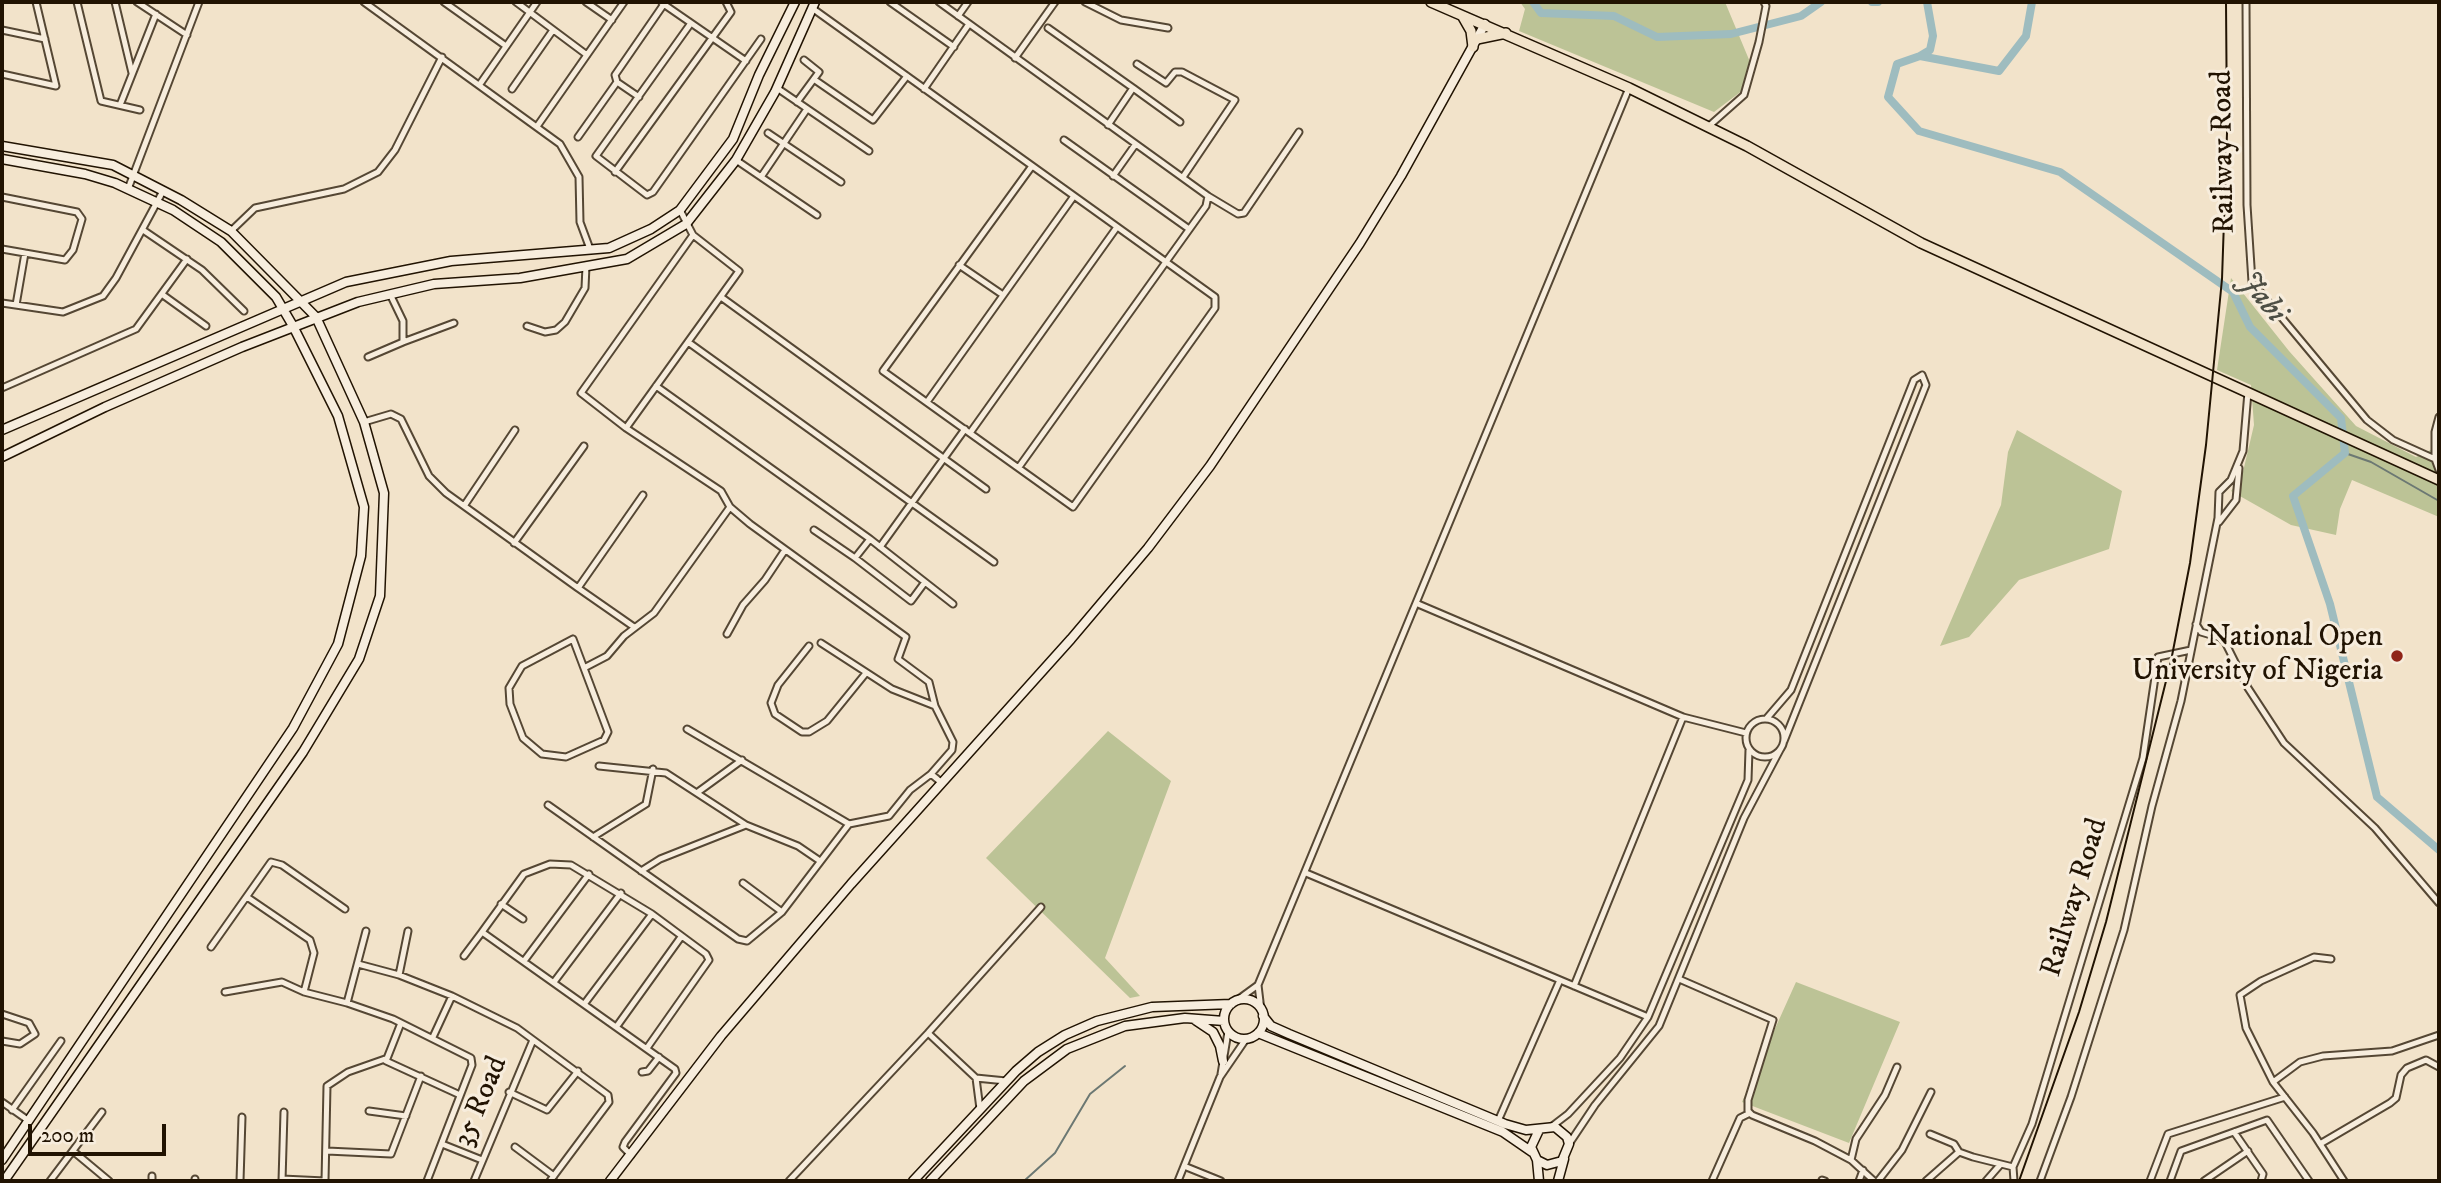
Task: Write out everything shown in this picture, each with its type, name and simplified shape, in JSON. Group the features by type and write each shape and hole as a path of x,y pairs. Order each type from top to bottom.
{"main road":[{"path":"1431,2 1507,33 1709,126 1921,243 2439,480"},
{"path":"1459,13 1471,31 1475,43 1507,33"}],"street":[{"path":"2,74 56,86 36,2"},
{"path":"78,2 101,101 139,110"},
{"path":"115,2 132,73"},
{"path":"136,2 187,35"},
{"path":"128,189 200,2"},
{"path":"365,2 538,125 559,144 575,166 582,194 580,222 590,249"},
{"path":"444,2 506,46"},
{"path":"516,2 587,55"},
{"path":"480,84 537,2"},
{"path":"586,2 612,20"},
{"path":"538,125 624,2"},
{"path":"615,172 731,12 726,2"},
{"path":"2,430 346,282 451,261 609,248 651,229 680,210 733,139 759,75 795,2"},
{"path":"891,2 954,47"},
{"path":"939,2 1135,145 1238,214 1244,213 1299,132"},
{"path":"958,16 968,2"},
{"path":"1015,58 1055,2"},
{"path":"1085,2 1121,20 1168,28"},
{"name":"Railway Road","path":"2246,2 2247,205 2252,282 2367,420 2393,440 2435,459"},
{"path":"578,137 617,82 617,71 662,3 746,61"},
{"path":"2,457 106,407 316,317 390,294 434,285 520,278 627,259 686,224 736,160 776,88 813,5 907,76 1215,297 1214,308 1073,507 884,371 1032,166"},
{"path":"1709,126 1744,95 1766,5"},
{"path":"120,105 156,14"},
{"path":"691,23 597,154 598,159 647,195 653,192 761,39"},
{"path":"925,89 969,24"},
{"path":"610,1181 721,1036 851,884 1071,639 1148,548 1210,466 1360,243 1401,176 1485,24"},
{"path":"1048,28 1180,122"},
{"path":"2,30 45,38"},
{"path":"512,89 553,30"},
{"path":"230,232 255,208 344,189 365,181 378,172 396,150 442,57"},
{"path":"797,102 815,80 818,69 804,60"},
{"path":"1137,64 1164,82 1179,71 1227,93 1235,100 1183,177"},
{"path":"815,80 873,120 907,76"},
{"path":"617,82 639,97"},
{"path":"776,88 869,151"},
{"path":"1108,125 1133,88"},
{"path":"1178,1181 1220,1077 1228,1032 1224,1021 1233,1003 1258,985 1418,604 1629,88"},
{"path":"761,177 807,109"},
{"path":"768,133 841,181"},
{"path":"1063,140 1189,229"},
{"path":"1113,176 1135,145"},
{"path":"2,146 113,165 134,174 230,232 316,317 364,422 384,493 380,596 359,659 303,752 4,1181"},
{"path":"2,159 85,174 128,189 157,202 221,242 276,297 292,326 338,416 364,507 361,556 338,644 293,728 2,1160"},
{"path":"736,160 817,215"},
{"path":"2,303 63,312 103,296 116,278 163,191"},
{"path":"927,402 1074,196"},
{"path":"1019,467 1206,206 1208,196"},
{"path":"2,197 55,206 81,216 73,250 65,260 2,249"},
{"path":"626,428 739,271 693,234 680,210"},
{"path":"880,547 1117,227"},
{"path":"142,230 187,258 244,311"},
{"path":"548,805 742,940 750,940 782,912 849,824 889,816 910,790 931,774 954,747 935,706 929,681 898,659 906,637 785,550 730,506 721,491 626,428 581,393 693,234"},
{"path":"16,305 24,253"},
{"path":"2,388 129,334 142,324 187,258"},
{"path":"959,265 1003,295"},
{"path":"527,326 545,332 556,330 565,322 585,288 586,266"},
{"path":"390,294 403,321 403,342"},
{"path":"163,295 206,326"},
{"path":"721,297 986,489"},
{"path":"368,357 454,323"},
{"path":"688,342 994,562"},
{"path":"1558,1181 1569,1144 1595,1105 1646,1046 1659,1026 1744,818 1782,748 1926,385 1922,375 1914,380 1791,690 1768,718"},
{"path":"656,386 870,539 953,604"},
{"name":"Railway Road","path":"2040,1181 2115,964 2191,650 2215,530 2219,492 2231,480 2240,461 2248,392"},
{"path":"364,422 391,414 401,418 429,476 514,543 634,627"},
{"path":"2439,416 2435,432 2435,459 2439,470"},
{"path":"464,506 515,430"},
{"path":"514,543 584,446"},
{"path":"2215,530 2236,500 2240,461"},
{"path":"578,588 642,495"},
{"path":"584,668 607,656 634,627 654,613 730,506"},
{"path":"814,530 911,601 925,582"},
{"path":"855,558 870,539"},
{"path":"727,634 743,604 765,580 785,550"},
{"path":"1418,604 1683,716 1746,733"},
{"path":"2196,624 2201,632 2225,642 2248,688 2284,743 2375,828 2439,903"},
{"path":"573,639 584,668 607,728 606,736 597,744 566,757 541,754 523,738 510,704 509,688 522,666 573,639"},
{"path":"821,643 892,689 935,706"},
{"path":"809,646 778,685 771,703 775,714 802,732 809,733 827,721 866,673"},
{"name":"Railway Road","path":"2014,1181 2013,1167 2032,1124 2143,758 2158,657 2191,650"},
{"path":"1574,986 1683,716"},
{"path":"913,1181 1006,1081 1038,1052 1097,1021 1152,1007 1247,1000 1262,1013 1271,1026 1289,1034 1498,1121 1539,1130 1551,1127 1568,1114 1620,1058 1648,1017 1748,780 1749,750 1746,733 1756,720 1768,718 1779,724 1784,741"},
{"path":"687,729 849,824"},
{"path":"1749,750 1755,755 1770,757 1782,748"},
{"path":"698,792 742,760"},
{"path":"599,766 653,769 666,773 746,825 798,846 820,861"},
{"path":"593,836 646,804 653,769"},
{"path":"931,774 942,783"},
{"path":"641,871 660,859 746,825"},
{"path":"211,947 268,865 275,862 345,909"},
{"path":"464,956 524,874 540,865 571,865 589,874 652,914 706,954 709,960 647,1048"},
{"path":"1306,873 1648,1017"},
{"path":"524,961 589,874"},
{"path":"743,883 782,912"},
{"path":"554,982 621,893"},
{"path":"247,897 310,940 314,953 304,992"},
{"path":"501,904 523,919"},
{"path":"789,1181 928,1033 1041,907"},
{"path":"585,1003 652,914"},
{"path":"399,975 408,931"},
{"path":"347,1003 366,932"},
{"path":"482,932 675,1069 676,1073 625,1142 623,1147 631,1155"},
{"path":"617,1026 681,937"},
{"path":"2331,959 2314,957 2261,981 2240,995 2246,1028 2273,1082 2344,1181"},
{"path":"358,964 399,975 452,996 517,1028 607,1095 609,1100 552,1179 515,1147"},
{"path":"1679,979 1773,1020 1748,1100 1750,1113"},
{"path":"1498,1121 1560,981"},
{"path":"225,992 276,982 347,1003 401,1023 471,1058 472,1065 427,1181"},
{"path":"1258,985 1262,1013 1258,1033"},
{"path":"433,1037 452,996"},
{"path":"2,1014 29,1023 35,1034 20,1044 2,1041"},
{"path":"930,1181 1024,1081 1067,1049 1125,1026 1192,1018 1224,1021"},
{"path":"1192,1018 1213,1032 1223,1061"},
{"path":"385,1059 401,1023"},
{"path":"1228,1032 1246,1039"},
{"path":"928,1033 976,1078 1006,1081"},
{"path":"1220,1077 1246,1039 1258,1033 1503,1132 1532,1152 1537,1160 1539,1181"},
{"path":"2273,1082 2301,1062 2323,1056 2392,1051 2439,1035"},
{"name":"35 Road","path":"474,1181 533,1040"},
{"path":"12,1110 61,1041"},
{"path":"642,1072 648,1070 659,1057"},
{"path":"284,1112 282,1180 325,1181 327,1086 348,1072 385,1059 460,1095"},
{"path":"2320,1144 2390,1103 2396,1097 2401,1075 2407,1068 2426,1060 2439,1067"},
{"path":"1851,1160 1856,1139 1885,1095 1897,1066"},
{"path":"509,1092 547,1110 578,1071"},
{"path":"327,1151 391,1154 421,1076"},
{"path":"976,1078 979,1109"},
{"path":"1750,1113 1808,1137 1851,1160 1876,1181 1902,1150 1931,1092"},
{"path":"2150,1181 2168,1134 2285,1097"},
{"path":"2,1102 29,1121"},
{"path":"369,1111 405,1116"},
{"path":"50,1181 102,1112"},
{"path":"1712,1181 1740,1118 1750,1113"},
{"path":"240,1181 242,1117"},
{"path":"2170,1181 2181,1152 2267,1120 2309,1181"},
{"path":"1551,1127 1562,1130 1569,1144"},
{"path":"1532,1152 1532,1140 1539,1130"},
{"path":"2234,1132 2263,1174 2261,1181"},
{"path":"1930,1134 1954,1144 1959,1152 2013,1167"},
{"path":"442,1144 482,1160"},
{"path":"73,1151 109,1181"},
{"path":"2204,1181 2248,1151"},
{"path":"1926,1181 1959,1152"},
{"path":"1537,1160 1554,1165 1564,1159"},
{"path":"1986,1181 2000,1165"},
{"path":"1184,1166 1221,1181"},
{"path":"1859,1181 1863,1170"}],"green space":[{"path":"1520,2 1725,2 1750,62 1747,87 1714,112 1519,31 1525,9"},
{"path":"2231,278 2289,351 2356,426 2416,457 2439,446 2439,517 2352,480 2340,509 2336,535 2291,525 2231,491 2242,476 2254,425 2251,385 2217,370"},
{"path":"2017,430 2122,491 2109,549 2019,580 1969,637 1940,646 2001,505 2008,452"},
{"path":"1108,731 1171,781 1105,958 1140,996 1130,998 986,858"},
{"path":"1796,982 1900,1022 1849,1143 1742,1102"}],"waterway":[{"path":"1533,2 1541,13 1614,16 1657,37 1731,34 1801,16 1821,2"},
{"path":"1872,2 1878,2"},
{"path":"1920,56 1930,50 1933,36 1927,2"},
{"name":"Jabi","path":"2032,2 2026,36 1999,71 1920,56 1897,64 1888,97 1919,131 2060,172 2233,292 2250,327 2341,418 2345,453 2293,496 2330,604 2377,797 2439,850"},
{"path":"2345,453 2371,462 2439,501"},
{"path":"1024,1181 1055,1153 1090,1094 1125,1066"}],"tram line":[{"path":"2019,1181 2079,1012 2106,922 2171,661 2190,563 2206,445 2222,279 2227,133 2226,2"}],"place":[{"name":"National Open University of Nigeria","path":"2397,656"}]}
